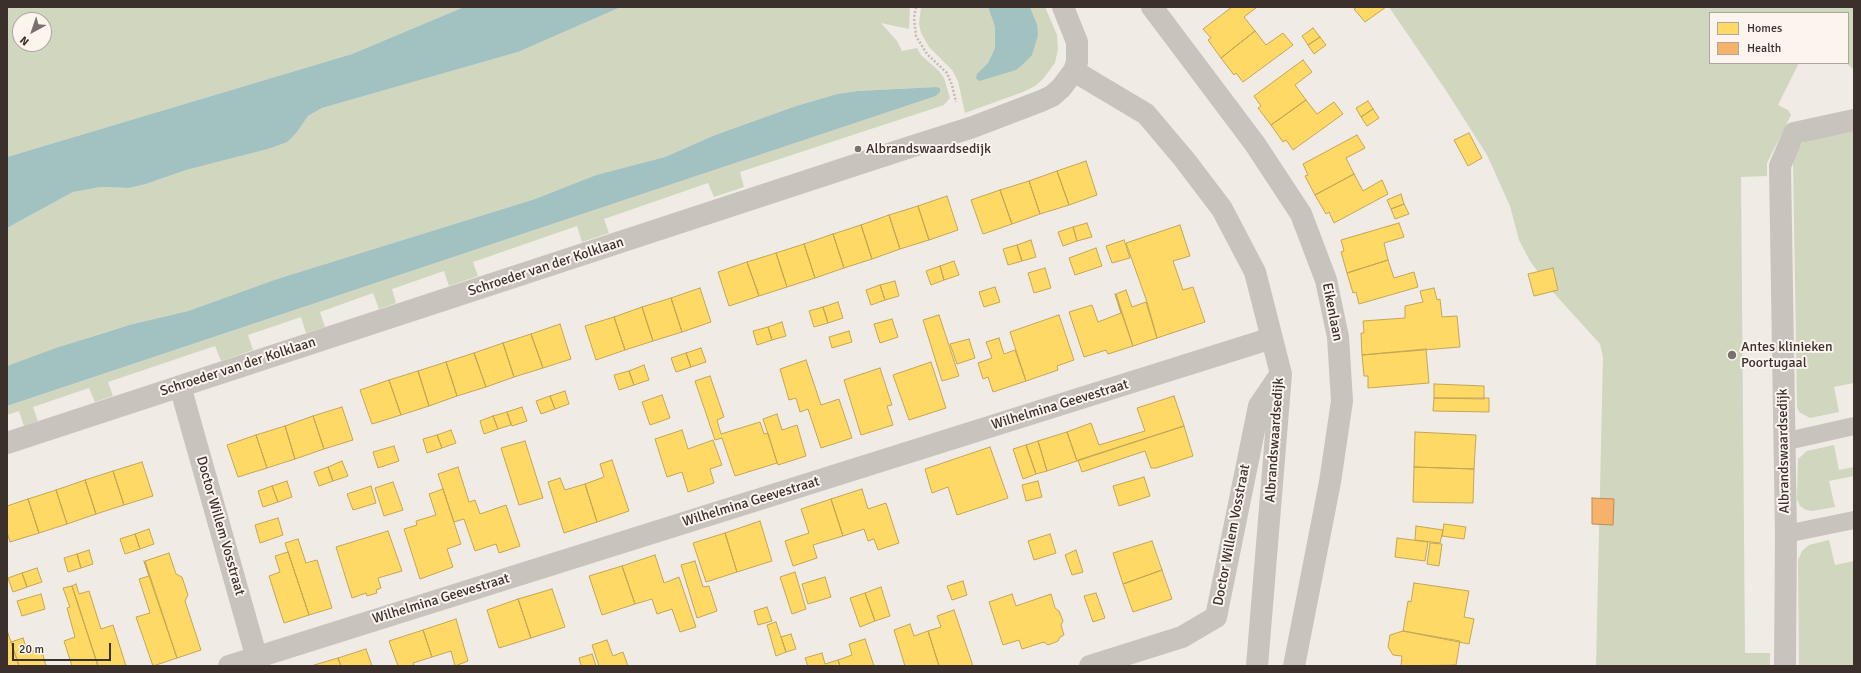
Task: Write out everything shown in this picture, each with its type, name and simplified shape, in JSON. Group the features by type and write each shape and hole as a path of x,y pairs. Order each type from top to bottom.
{"street":[{"path":"1063,7 1069,18 1077,42 1077,57 1074,71"},
{"name":"Eikenlaan","path":"1152,7 1256,144 1301,214 1326,280 1338,337 1342,401 1330,482 1294,666"},
{"name":"Schroeder van der Kolklaan","path":"7,443 961,130 1052,96 1067,82 1074,71"},
{"name":"Albrandswaardsedijk","path":"1074,71 1146,114 1184,159 1222,209 1255,272 1281,374 1257,666"},
{"name":"Albrandswaardsedijk","path":"1785,666 1786,534 1783,442 1780,166 1794,133 1854,120"},
{"name":"Wilhelmina Geevestraat","path":"229,666 258,662 1272,338"},
{"name":"Doctor Willem Vosstraat","path":"1090,666 1182,637 1216,616 1258,406 1281,374"},
{"name":"Doctor Willem Vosstraat","path":"180,386 258,662"}],"lane":[{"path":"1783,442 1854,426"},
{"path":"1786,534 1854,520"}],"path":[{"path":"916,7 914,18 916,36 927,54 942,68 950,79 961,130"}],"green space":[{"path":"7,7 464,7 352,54 7,157"},
{"path":"621,7 910,7 909,29 881,23 897,41 902,51 917,48 921,55 939,71 944,78 950,98 944,105 740,172 744,187 714,197 708,183 604,219 609,233 582,242 577,226 473,262 478,276 449,286 444,271 392,289 396,303 379,309 373,293 320,312 325,327 306,333 301,317 248,335 253,350 221,361 215,346 108,382 113,396 95,402 89,388 33,407 38,421 24,426 19,411 7,415 7,406 936,96 940,92 940,88 936,87 857,91 837,94 796,106 715,135 665,157 596,175 535,199 277,279 188,311 129,325 99,334 7,366 7,228 73,192 101,187 129,188 146,184 186,170 268,149 297,132 308,116 322,108 518,52"},
{"path":"921,7 988,7 995,27 995,48 988,63 979,73 1037,24 1030,7 1045,7 1057,35 1058,49 1055,63 1043,79 1035,86 1023,92 965,113 958,81 952,70 929,47 921,33 919,24"},
{"name":"Antes klinieken Poortugaal","path":"1389,7 1854,7 1854,70 1847,64 1849,64 1849,12 1709,12 1709,64 1798,64 1778,105 1788,110 1791,115 1767,163 1767,176 1741,177 1745,653 1770,653 1770,666 1596,666 1603,357 1600,344 1552,291 1530,261 1519,240 1510,206 1487,155 1445,89"},
{"path":"1854,130 1854,383 1834,387 1839,412 1810,418 1799,412 1797,407 1793,160 1804,140"},
{"path":"1834,445 1839,470 1854,467 1854,476 1829,481 1835,507 1812,511 1806,510 1800,506 1797,499 1798,459 1807,451"},
{"path":"1829,540 1835,565 1854,561 1854,666 1799,666 1798,560 1802,551 1809,545"}],"water":[{"path":"464,7 621,7 518,52 322,108 308,116 297,132 287,142 268,149 186,170 146,184 129,188 101,187 73,192 7,228 7,157 352,54"},
{"path":"988,7 1030,7 1037,24 1038,35 1032,55 1016,70 979,81 976,78 977,74 988,63 995,48 995,27"},
{"path":"940,88 940,92 936,96 7,406 7,366 56,348 129,325 188,311 277,279 535,199 596,175 665,157 715,135 796,106 837,94 857,91"}],"building: Homes":[{"path":"1232,7 1257,7 1244,17 1255,31 1221,58 1208,40 1211,38 1203,29"},
{"path":"1357,7 1386,7 1365,22 1354,9"},
{"path":"1313,28 1320,37 1308,45 1302,36"},
{"path":"1255,31 1266,45 1283,33 1293,45 1243,82 1236,73 1234,75 1221,58"},
{"path":"1320,37 1326,45 1314,54 1308,45"},
{"path":"1303,60 1312,72 1295,85 1306,100 1271,125 1258,108 1261,106 1254,96"},
{"path":"1306,100 1317,114 1334,102 1343,114 1293,150 1286,140 1283,142 1271,125"},
{"path":"1368,101 1373,109 1361,117 1356,108"},
{"path":"1373,109 1379,118 1367,126 1361,117"},
{"path":"1469,133 1482,158 1468,166 1454,140"},
{"path":"1357,135 1365,148 1346,158 1354,174 1315,195 1305,176 1308,175 1303,164"},
{"path":"1086,161 1097,195 1069,205 1057,171"},
{"path":"1057,171 1069,205 1040,214 1029,181"},
{"path":"1354,174 1363,191 1382,180 1388,194 1334,223 1329,212 1326,214 1315,195"},
{"path":"1029,181 1040,214 1012,224 1000,190"},
{"path":"1000,190 1012,224 983,234 971,200"},
{"path":"1401,194 1404,204 1391,209 1387,200"},
{"path":"947,196 958,230 929,240 918,206"},
{"path":"1404,204 1409,214 1395,219 1391,209"},
{"path":"918,206 929,240 900,249 889,215"},
{"path":"889,215 900,249 872,259 861,225"},
{"path":"1087,223 1092,237 1077,241 1073,227"},
{"path":"1399,223 1404,237 1384,243 1388,260 1347,273 1341,252 1344,251 1341,240"},
{"path":"861,225 872,259 844,268 833,234"},
{"path":"1180,225 1190,256 1173,261 1183,290 1193,287 1205,322 1157,338 1147,302 1126,243"},
{"path":"1073,227 1077,241 1063,246 1058,232"},
{"path":"833,234 844,268 815,278 804,244"},
{"path":"1031,240 1036,257 1022,261 1017,245"},
{"path":"1124,240 1130,258 1112,263 1106,246"},
{"path":"804,244 815,278 787,287 776,253"},
{"path":"1017,245 1022,261 1008,265 1003,249"},
{"path":"1096,248 1102,266 1075,275 1069,258"},
{"path":"776,253 787,287 759,296 747,262"},
{"path":"1388,260 1394,278 1414,272 1418,287 1359,304 1356,292 1353,293 1347,273"},
{"path":"954,261 959,275 944,280 940,266"},
{"path":"747,262 759,296 729,306 718,272"},
{"path":"940,266 944,280 931,285 926,271"},
{"path":"1045,268 1051,288 1034,293 1028,273"},
{"path":"1553,268 1558,290 1534,296 1528,274"},
{"path":"895,281 899,296 885,300 880,285"},
{"path":"880,285 885,300 871,305 866,290"},
{"path":"995,287 1000,302 984,307 979,292"},
{"path":"700,288 711,322 682,332 671,298"},
{"path":"1434,288 1437,300 1440,299 1442,317 1457,316 1460,347 1362,355 1361,333 1364,333 1363,321 1405,318 1405,306 1423,302 1420,291"},
{"path":"1126,290 1132,307 1146,302 1157,338 1133,346 1116,294"},
{"path":"1115,294 1133,346 1108,354 1106,350 1084,357 1069,312 1092,305 1098,322 1121,313"},
{"path":"671,298 682,332 653,341 642,307"},
{"path":"838,302 843,318 828,323 823,307"},
{"path":"642,307 653,341 625,350 614,317"},
{"path":"823,307 828,323 814,327 809,311"},
{"path":"939,315 959,376 942,381 923,320"},
{"path":"1059,315 1074,360 1057,366 1058,370 1026,381 1010,332"},
{"path":"614,317 625,350 596,360 585,326"},
{"path":"892,319 898,337 880,343 874,324"},
{"path":"782,322 786,336 772,340 768,327"},
{"path":"560,324 571,359 543,368 531,334"},
{"path":"768,327 772,340 757,345 753,331"},
{"path":"849,331 852,342 832,348 829,337"},
{"path":"531,334 543,368 514,377 503,343"},
{"path":"999,338 1004,354 1015,350 1026,381 993,392 988,377 983,379 978,363 992,358 986,342"},
{"path":"969,339 975,358 957,364 950,344"},
{"path":"503,343 514,377 486,387 474,353"},
{"path":"701,348 706,362 691,367 686,353"},
{"path":"1426,349 1429,383 1368,388 1368,376 1364,376 1362,355"},
{"path":"474,353 486,387 457,396 446,362"},
{"path":"686,353 691,367 676,372 671,358"},
{"path":"806,360 821,405 839,399 852,438 821,448 808,409 800,412 796,398 789,400 780,369"},
{"path":"446,362 457,396 429,406 418,371"},
{"path":"931,362 946,408 909,420 893,375"},
{"path":"644,365 649,380 634,385 629,371"},
{"path":"880,368 892,405 887,406 893,425 861,435 844,380"},
{"path":"418,371 429,406 401,415 389,380"},
{"path":"629,371 634,385 619,390 614,375"},
{"path":"710,376 724,417 717,420 721,434 760,422 764,434 768,433 777,463 735,476 722,438 715,440 695,381"},
{"path":"389,380 401,415 372,424 360,390"},
{"path":"1434,384 1484,386 1484,399 1434,398"},
{"path":"565,391 569,404 555,409 550,396"},
{"path":"662,395 670,418 650,425 642,402"},
{"path":"550,396 555,409 541,414 536,401"},
{"path":"1174,396 1184,426 1077,461 1067,432 1091,423 1099,445 1145,431 1137,408"},
{"path":"1434,398 1489,398 1489,412 1433,411"},
{"path":"342,407 353,440 324,449 313,416"},
{"path":"522,407 527,421 512,426 507,412"},
{"path":"507,412 511,425 498,429 493,416"},
{"path":"777,414 782,430 797,425 806,456 778,465 763,419"},
{"path":"313,416 324,449 295,459 285,426"},
{"path":"493,416 498,429 484,434 480,421"},
{"path":"285,426 295,459 267,468 256,435"},
{"path":"1184,426 1193,456 1156,468 1151,468 1145,451 1082,472 1078,460"},
{"path":"451,430 456,443 442,448 437,435"},
{"path":"682,430 688,449 713,440 722,465 710,469 714,483 688,492 682,472 667,477 655,439"},
{"path":"1067,432 1077,461 1047,471 1038,441"},
{"path":"1415,432 1476,435 1474,469 1414,467"},
{"path":"256,435 267,468 238,477 227,445"},
{"path":"437,435 442,448 427,453 423,439"},
{"path":"525,441 543,498 519,505 501,448"},
{"path":"1038,441 1047,471 1036,474 1026,445"},
{"path":"1026,445 1036,474 1023,479 1013,449"},
{"path":"394,446 399,461 378,468 373,452"},
{"path":"990,447 1008,498 957,515 948,487 932,493 925,469"},
{"path":"612,460 629,511 597,522 585,484 604,477 600,464"},
{"path":"342,461 348,476 333,481 328,467"},
{"path":"142,462 153,496 124,505 113,471"},
{"path":"328,467 333,481 319,486 314,472"},
{"path":"458,467 469,502 475,500 480,514 506,505 520,546 499,553 496,544 475,551 464,519 454,522 438,474"},
{"path":"1414,467 1474,469 1473,503 1413,502"},
{"path":"113,471 124,505 96,514 85,480"},
{"path":"1144,477 1150,496 1119,506 1113,486"},
{"path":"560,478 565,490 585,484 597,522 564,533 548,482"},
{"path":"85,480 96,514 67,524 56,490"},
{"path":"287,481 292,497 278,502 272,486"},
{"path":"1038,481 1042,497 1026,501 1022,485"},
{"path":"393,482 403,510 384,516 375,488"},
{"path":"272,486 278,502 263,507 258,491"},
{"path":"371,486 376,503 353,510 347,494"},
{"path":"443,489 461,544 447,549 453,567 420,579 404,529 417,525 416,521 436,515 429,494"},
{"path":"862,489 868,509 886,503 899,543 878,550 874,539 868,541 864,529 843,536 831,499"},
{"path":"56,490 67,524 39,533 28,499"},
{"path":"28,499 39,533 10,542 7,532 7,506"},
{"path":"831,499 843,536 813,545 817,558 793,566 785,541 809,533 801,509"},
{"path":"278,518 283,535 260,543 255,525"},
{"path":"760,521 772,561 737,572 725,533"},
{"path":"1444,524 1466,527 1464,539 1442,536"},
{"path":"1416,526 1443,530 1440,543 1415,540"},
{"path":"149,529 154,544 140,549 135,534"},
{"path":"388,531 402,571 378,578 381,588 376,590 377,593 367,596 366,593 352,598 336,547"},
{"path":"725,533 737,572 706,582 693,543"},
{"path":"135,534 140,549 125,554 120,539"},
{"path":"1050,534 1056,553 1034,560 1028,541"},
{"path":"1397,538 1428,542 1425,561 1395,557"},
{"path":"298,539 306,563 317,560 332,608 309,615 285,543"},
{"path":"1152,541 1162,570 1123,584 1113,553"},
{"path":"1430,543 1442,544 1439,566 1427,564"},
{"path":"89,550 93,564 81,568 77,554"},
{"path":"1076,550 1083,572 1072,575 1065,555"},
{"path":"288,552 309,615 284,623 269,576 280,572 275,556"},
{"path":"169,553 176,574 182,577 188,595 185,601 201,650 177,658 145,561"},
{"path":"77,554 81,568 68,572 64,558"},
{"path":"655,555 664,583 679,577 696,627 680,632 672,609 657,614 652,599 635,604 622,566"},
{"path":"144,561 177,658 153,666 136,617 150,613 139,579 149,576"},
{"path":"695,561 703,587 709,586 717,611 697,618 681,565"},
{"path":"622,566 635,604 602,615 589,576"},
{"path":"37,568 42,582 27,587 22,573"},
{"path":"1162,570 1172,599 1133,612 1123,584"},
{"path":"795,572 806,609 792,614 780,577"},
{"path":"22,573 27,587 13,592 8,578"},
{"path":"825,577 831,597 808,604 802,584"},
{"path":"963,581 967,595 952,600 947,586"},
{"path":"1414,583 1469,591 1464,617 1474,619 1469,644 1403,631 1408,601 1411,602"},
{"path":"76,584 79,594 89,591 101,629 113,625 126,666 98,666 72,586"},
{"path":"72,586 98,666 72,666 64,641 75,637 67,608 70,607 63,588"},
{"path":"881,587 890,616 875,621 865,593"},
{"path":"552,589 565,627 531,638 518,599"},
{"path":"865,593 875,621 860,627 850,598"},
{"path":"1096,593 1105,618 1093,622 1084,596"},
{"path":"41,594 45,609 22,616 17,601"},
{"path":"1012,594 1016,606 1051,594 1055,608 1059,611 1063,621 1061,625 1064,635 1060,637 1058,641 1048,645 1044,642 1022,649 1019,640 1003,645 989,602"},
{"path":"518,599 531,638 499,648 487,610"},
{"path":"767,607 772,621 758,625 754,611"},
{"path":"954,610 973,666 939,666 928,631 941,627 937,616"},
{"path":"456,619 468,661 455,666 451,651 432,657 423,630"},
{"path":"776,622 786,652 776,656 767,625"},
{"path":"910,624 914,636 928,631 939,666 905,666 894,630"},
{"path":"7,630 19,666 7,666"},
{"path":"423,630 432,657 413,663 414,666 398,666 389,641"},
{"path":"1403,631 1460,641 1456,665 1401,666 1402,656 1393,655 1388,647 1390,635"},
{"path":"791,634 796,649 786,652 781,637"},
{"path":"23,638 28,653 41,648 46,666 19,666 11,642"},
{"path":"865,639 874,666 840,666 838,660 852,655 849,644"},
{"path":"607,640 613,656 623,652 628,666 599,666 592,645"},
{"path":"366,649 372,666 341,666 338,658"},
{"path":"822,653 825,664 838,660 840,666 808,666 805,658"},
{"path":"592,654 596,666 581,666 579,658"},
{"path":"338,658 341,666 311,666"}],"building: Health":[{"path":"1592,498 1614,499 1613,525 1592,524"}],"place":[{"name":"Albrandswaardsedijk","path":"858,149"},
{"name":"Antes klinieken Poortugaal","path":"1732,355"}]}
